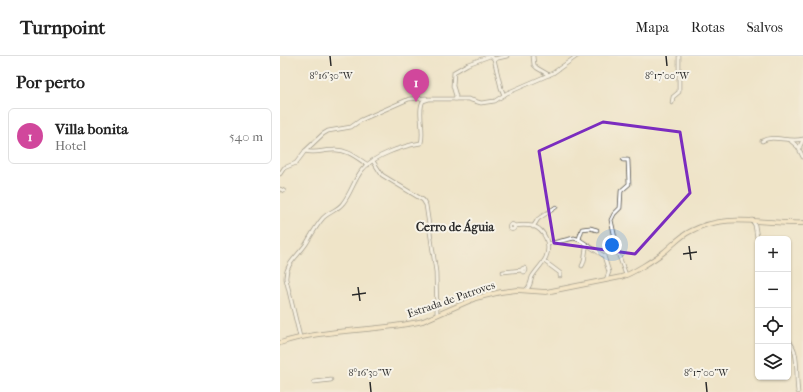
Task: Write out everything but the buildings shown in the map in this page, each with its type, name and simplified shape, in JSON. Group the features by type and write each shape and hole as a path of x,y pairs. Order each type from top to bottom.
{"street":[{"path":"455,99 456,96 453,86 454,72 468,64 490,56 494,59 500,88 504,95"},
{"path":"494,59 507,56"},
{"path":"533,56 534,65 549,75"},
{"path":"280,174 284,168 296,163 323,134 351,127 360,120 403,101 413,98 421,98 468,99 485,103 495,101 504,95 553,73 577,56"},
{"path":"672,103 674,97 680,92 679,56"},
{"path":"300,337 286,279 286,272 289,266 324,218 340,207 361,171 373,161 394,150 411,144 422,143 421,98"},
{"path":"421,106 423,100 428,99"},
{"path":"762,141 772,138 791,141 803,139"},
{"path":"800,151 800,146 803,139"},
{"path":"791,141 803,156"},
{"path":"305,152 314,153 340,150 348,152 368,165"},
{"path":"624,160 628,160 629,184 622,191 620,208 611,220 619,256 626,275"},
{"path":"373,161 382,175 423,200 426,205 436,266 437,315"},
{"path":"280,189 284,191"},
{"path":"533,227 538,219 556,207"},
{"path":"752,220 755,225 757,236"},
{"name":"Estrada de Patroves","path":"280,343 300,337 404,325 423,321 485,296 509,290 554,290 616,278 626,275 661,254 679,238 706,224 752,220 782,223 803,223"},
{"path":"755,225 758,220"},
{"path":"514,226 523,225 533,227 542,232 548,244 547,255 532,277 531,285 526,290"},
{"path":"578,239 582,229 590,228 597,230"},
{"path":"548,244 574,238 578,239 604,256 609,272 616,278"},
{"path":"582,266 585,261 584,254 588,245"},
{"path":"544,261 560,274 564,271"},
{"path":"503,272 524,270 534,275"},
{"path":"606,280 609,272"},
{"path":"531,285 536,291"},
{"path":"791,344 795,353 798,371 798,392"},
{"path":"314,382 331,380"}],"highlighted area":[{"path":"603,122 680,132 690,193 635,254 554,243 539,151"}],"place":[{"name":"Villa bonita","path":"416,102"}],"district":[{"name":"Cerro de Águia","path":"455,227"}]}
